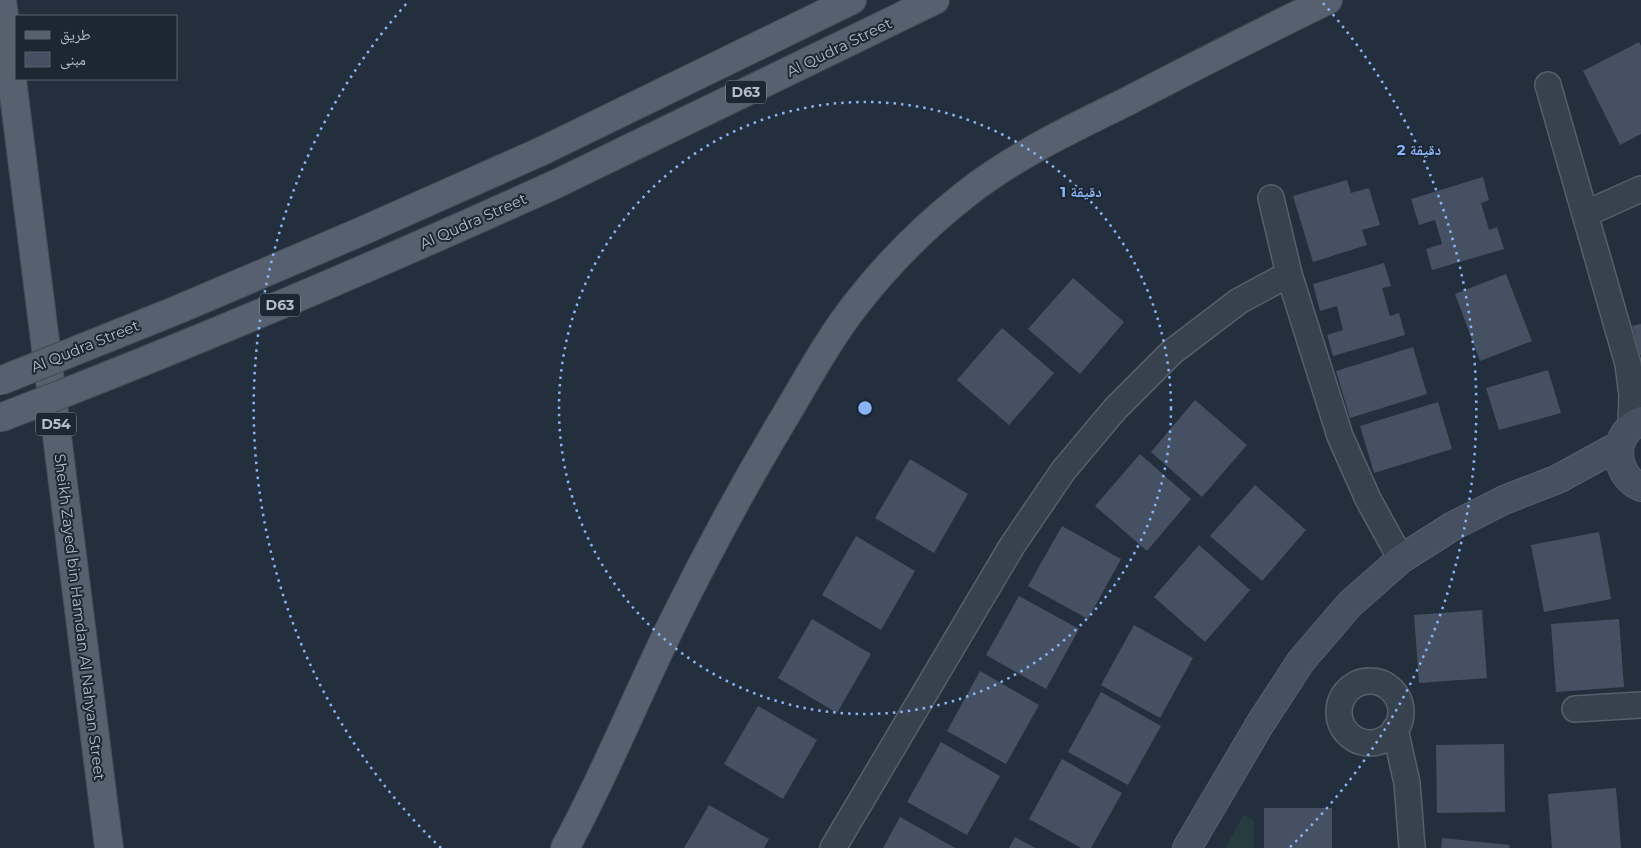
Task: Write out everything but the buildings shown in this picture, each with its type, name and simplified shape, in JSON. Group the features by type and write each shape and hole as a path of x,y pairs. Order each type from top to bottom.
{"main road":[{"name":"Sheikh Zayed bin Hamdan Al Nahyan Street","path":"2,0 109,848"},
{"name":"Al Qudra Street","path":"0,380 177,310 333,244 542,151 852,0"},
{"name":"Al Qudra Street","path":"0,418 234,324 396,256 556,184 935,0"},
{"path":"565,848 604,771 672,624 720,530 762,455 832,338 881,274 909,244 953,204 1000,170 1032,150 1328,0"}],"street":[{"path":"1548,85 1585,214 1635,371 1631,431 1619,460 1633,481"},
{"path":"1585,214 1641,189"},
{"path":"1271,198 1289,274 1340,436 1368,499 1401,559"},
{"path":"834,848 1012,546 1063,471 1115,409 1172,352 1239,301 1289,274"},
{"path":"1558,480 1631,431"},
{"path":"1187,848 1260,724 1301,661 1350,604 1401,559 1453,526 1487,508 1558,480 1591,475 1633,481"},
{"path":"1575,708 1641,705"},
{"path":"1395,729 1407,783 1412,848"}],"green space":[{"path":"1244,815 1254,821 1254,848 1225,848"}]}
